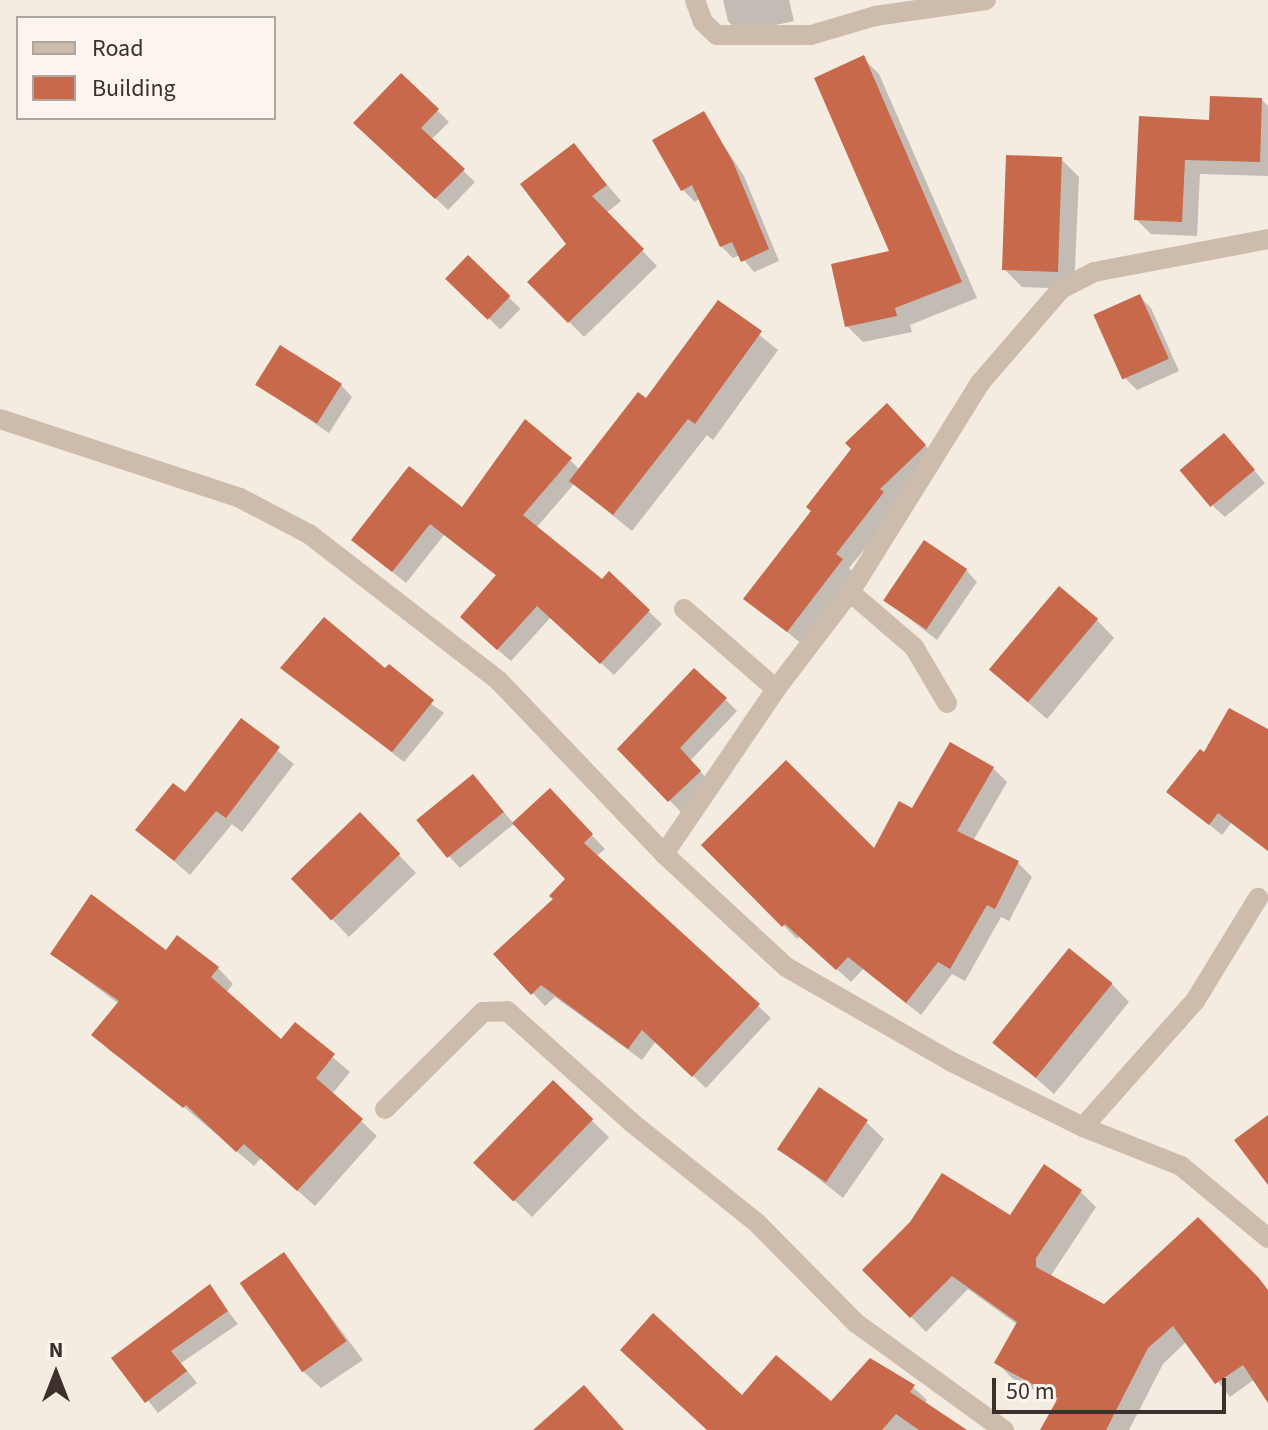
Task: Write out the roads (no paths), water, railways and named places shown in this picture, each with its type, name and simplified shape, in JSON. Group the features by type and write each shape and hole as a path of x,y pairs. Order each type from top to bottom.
{"street":[{"path":"695,0 703,22 717,35 811,35 875,16 986,0"},
{"path":"664,854 776,689 850,592 980,383 1061,289 1094,272 1268,239"},
{"path":"0,419 240,498 309,534 498,680 664,854 786,967 950,1061 1083,1127 1181,1166 1268,1238"},
{"path":"850,592 914,647 947,703"},
{"path":"684,609 776,689"},
{"path":"1083,1127 1195,1001 1258,898"},
{"path":"385,1109 483,1012 507,1011 631,1122 756,1222 856,1323 1004,1430"}]}
